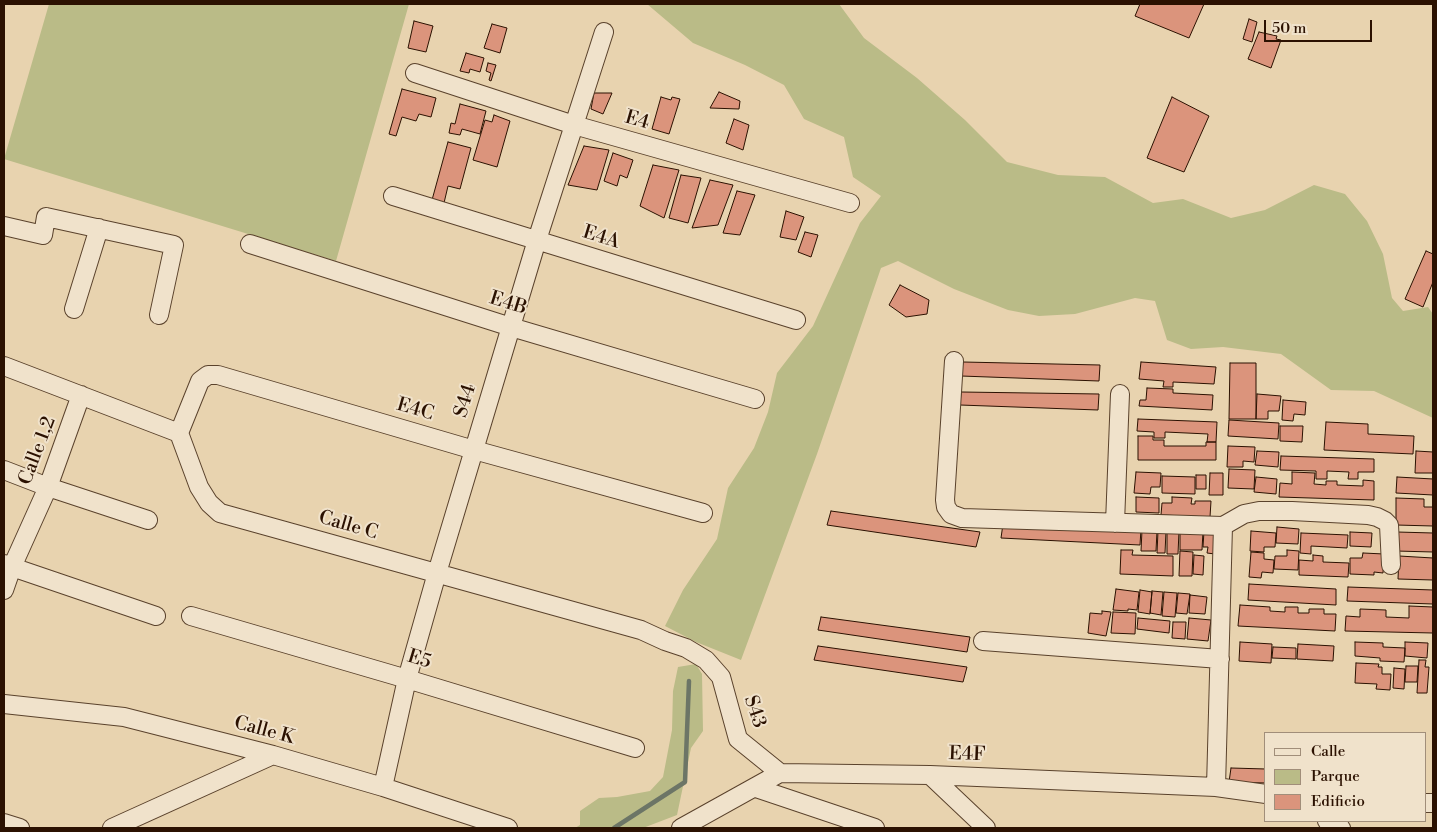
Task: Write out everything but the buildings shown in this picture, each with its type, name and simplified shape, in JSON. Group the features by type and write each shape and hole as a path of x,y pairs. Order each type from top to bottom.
{"street":[{"name":"S44","path":"383,787 407,679 437,573 510,327 604,32"},
{"name":"E4","path":"415,73 574,126 850,203"},
{"name":"E4A","path":"393,196 796,320"},
{"path":"9,228 43,236 46,217 174,245 159,315"},
{"path":"74,309 99,228"},
{"name":"E4B","path":"250,244 510,327 755,399"},
{"path":"954,361 945,500 946,507 951,514 962,518 1223,526 1244,514 1259,511 1368,515 1385,520 1389,525 1391,564"},
{"path":"4,366 179,432"},
{"name":"E4C","path":"179,432 200,381 208,375 218,375 474,450 702,513"},
{"path":"1115,523 1120,394"},
{"name":"Calle 1,2","path":"4,590 8,565 48,487 81,395"},
{"name":"Calle C","path":"179,432 199,488 209,503 220,513 642,630 686,648 706,660 721,677"},
{"path":"4,470 48,487 148,520"},
{"path":"1216,787 1223,526"},
{"path":"8,565 156,616"},
{"name":"E5","path":"191,616 635,748"},
{"path":"983,641 1220,659"},
{"name":"S43","path":"721,677 738,739 780,774"},
{"name":"Calle K","path":"4,704 124,717 273,755 383,787 506,828"},
{"path":"112,828 273,755"},
{"path":"681,828 780,774"},
{"name":"E4F","path":"780,774 930,775 1216,787 1264,794"},
{"path":"930,775 986,828"},
{"path":"756,788 875,828"},
{"path":"1329,822 1341,828"},
{"path":"4,823 20,828"}],"green space":[{"path":"49,4 409,4 336,261 4,159"},
{"path":"647,4 839,4 864,38 917,78 965,120 1007,162 1058,175 1105,177 1153,203 1183,199 1231,218 1265,210 1314,185 1345,194 1367,221 1383,254 1392,298 1403,311 1428,307 1433,314 1433,418 1374,391 1331,390 1281,354 1223,347 1191,349 1167,340 1155,301 1135,298 1075,314 1039,316 1008,310 954,289 898,261 881,268 817,454 741,660 696,642 665,626 683,590 717,539 728,488 754,448 768,412 777,373 813,326 860,223 881,196 853,177 844,137 804,119 784,85 745,65 693,43"},
{"path":"696,664 702,674 703,731 691,748 677,815 643,828 575,828 580,825 580,811 599,798 650,791 663,777 672,730 673,691 678,667"}],"waterway":[{"path":"614,828 685,782 689,681"}]}
